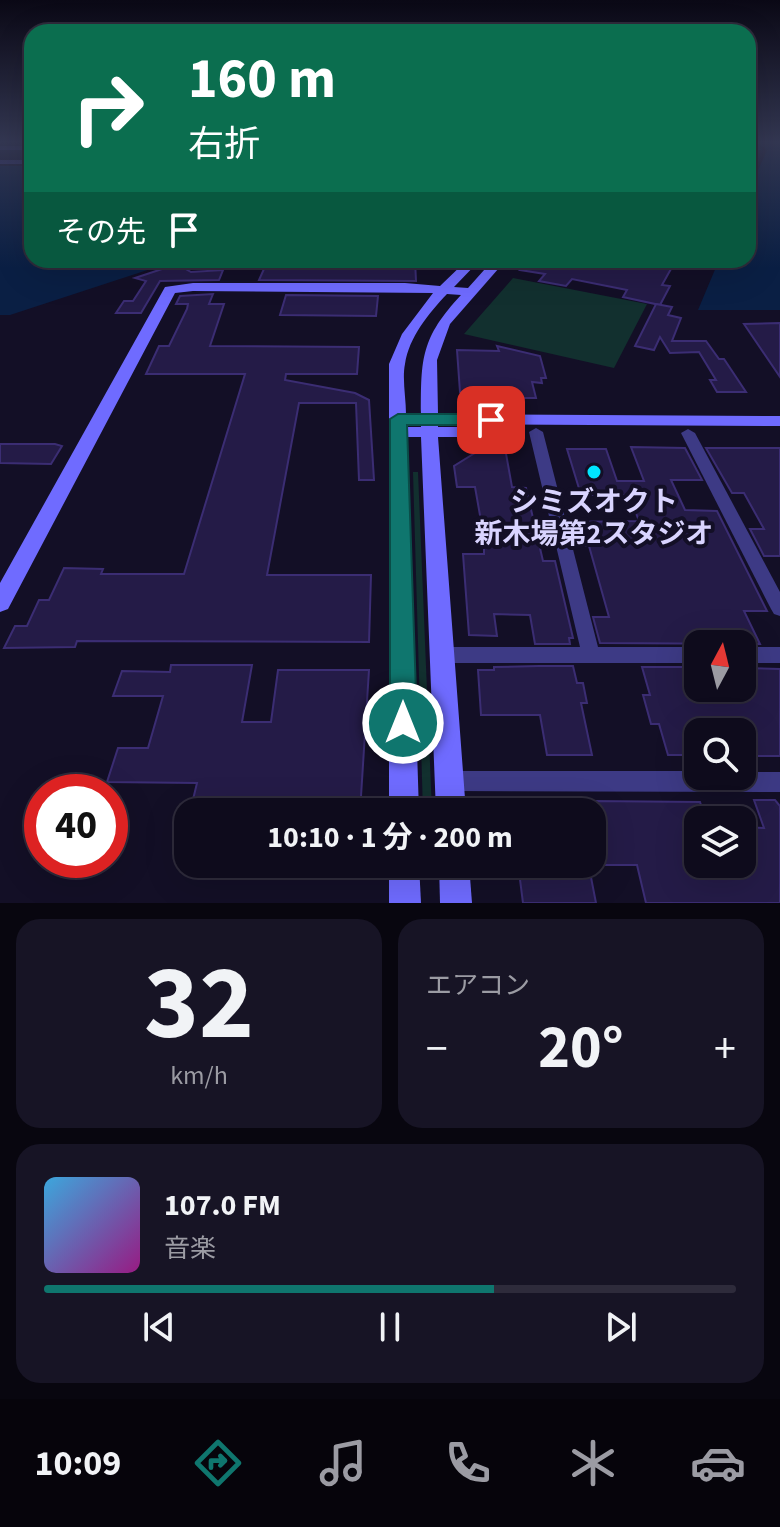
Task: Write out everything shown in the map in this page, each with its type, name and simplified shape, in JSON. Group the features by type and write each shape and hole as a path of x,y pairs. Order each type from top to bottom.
{"street":[{"path":"404,798 397,364 403,342 445,288 466,268"},
{"path":"450,798 429,360 443,323 492,268"},
{"path":"0,603 170,290 193,287 445,288 469,292"},
{"path":"399,426 780,421"},
{"path":"430,426 536,432 780,433"},
{"path":"536,432 591,655"},
{"path":"688,433 780,609"},
{"path":"441,655 684,655"},
{"path":"756,655 780,655"},
{"path":"449,781 780,782"},
{"path":"404,878 405,903"},
{"path":"455,878 456,903"}],"green space":[{"path":"513,278 647,304 614,368 464,334"},
{"path":"413,472 418,472 431,798 423,798"}],"water":[{"path":"0,184 24,184 24,268 154,268 10,315 0,315"},
{"path":"756,184 780,184 780,310 698,310 716,268 756,268"}],"building":[{"path":"165,268 184,268 191,272 223,270 219,280 160,281 141,313 116,313 124,301 133,301 146,281 135,278"},
{"path":"264,268 415,268 416,281 259,280"},
{"path":"672,268 662,285 670,286 660,305 623,297 627,290 572,279 566,286 539,281 545,274 520,270"},
{"path":"213,294 209,304 224,304 210,346 359,347 357,374 286,374 285,380 355,393 369,400 374,480 359,480 356,403 299,403 267,575 371,575 369,642 77,641 75,647 4,648 15,626 27,626 39,600 49,600 64,568 103,569 101,574 184,574 245,374 146,374 159,346 169,346 187,309 188,304 176,304 180,296"},
{"path":"286,295 378,296 376,316 280,315"},
{"path":"656,304 672,307 668,315 681,318 672,341 706,341 719,359 724,359 746,392 717,392 710,380 716,380 699,352 670,353 660,337 654,350 635,346"},
{"path":"780,323 780,377 744,324"},
{"path":"497,346 540,356 546,378 541,378 542,383 532,382 536,398 504,398 503,393 460,392 457,350 499,351"},
{"path":"0,444 62,446 51,464 0,463"},
{"path":"631,447 685,448 702,480 671,480 685,510 717,511 767,611 744,611 753,630 684,630 684,644 600,643 593,617 609,617 589,546 576,546 570,522 639,521 629,495 581,495 567,449 606,449 617,481 644,481"},
{"path":"483,448 505,448 512,487 526,488 543,561 555,561 573,638 569,638 570,644 535,644 530,615 494,614 497,636 469,635 463,554 484,554 484,538 475,487 457,487 454,466"},
{"path":"706,448 780,448 780,556 764,556 750,529 764,529 744,493 732,493"},
{"path":"171,665 252,665 242,722 271,722 278,670 369,670 361,798 193,798 197,783 128,782 128,774 110,774 118,748 148,748 163,696 113,696 122,671 170,672"},
{"path":"573,666 577,683 583,683 587,703 581,703 592,755 547,755 540,715 481,715 478,670"},
{"path":"642,667 684,667 684,702 756,702 756,668 780,669 780,756 756,756 756,718 684,718 684,755 668,755 659,724 651,724 643,695 650,695"},
{"path":"754,800 775,800 780,806 780,903 646,903 637,865 606,865 606,801 700,802 701,806 684,806 684,878 756,878 756,828 764,828"},
{"path":"520,878 591,878 596,903 523,903"}],"place":[{"name":"シミズオクト 新木場第2スタジオ","path":"594,472"}],"route":[{"path":"403,723 401,455 398,419 491,420"}]}
